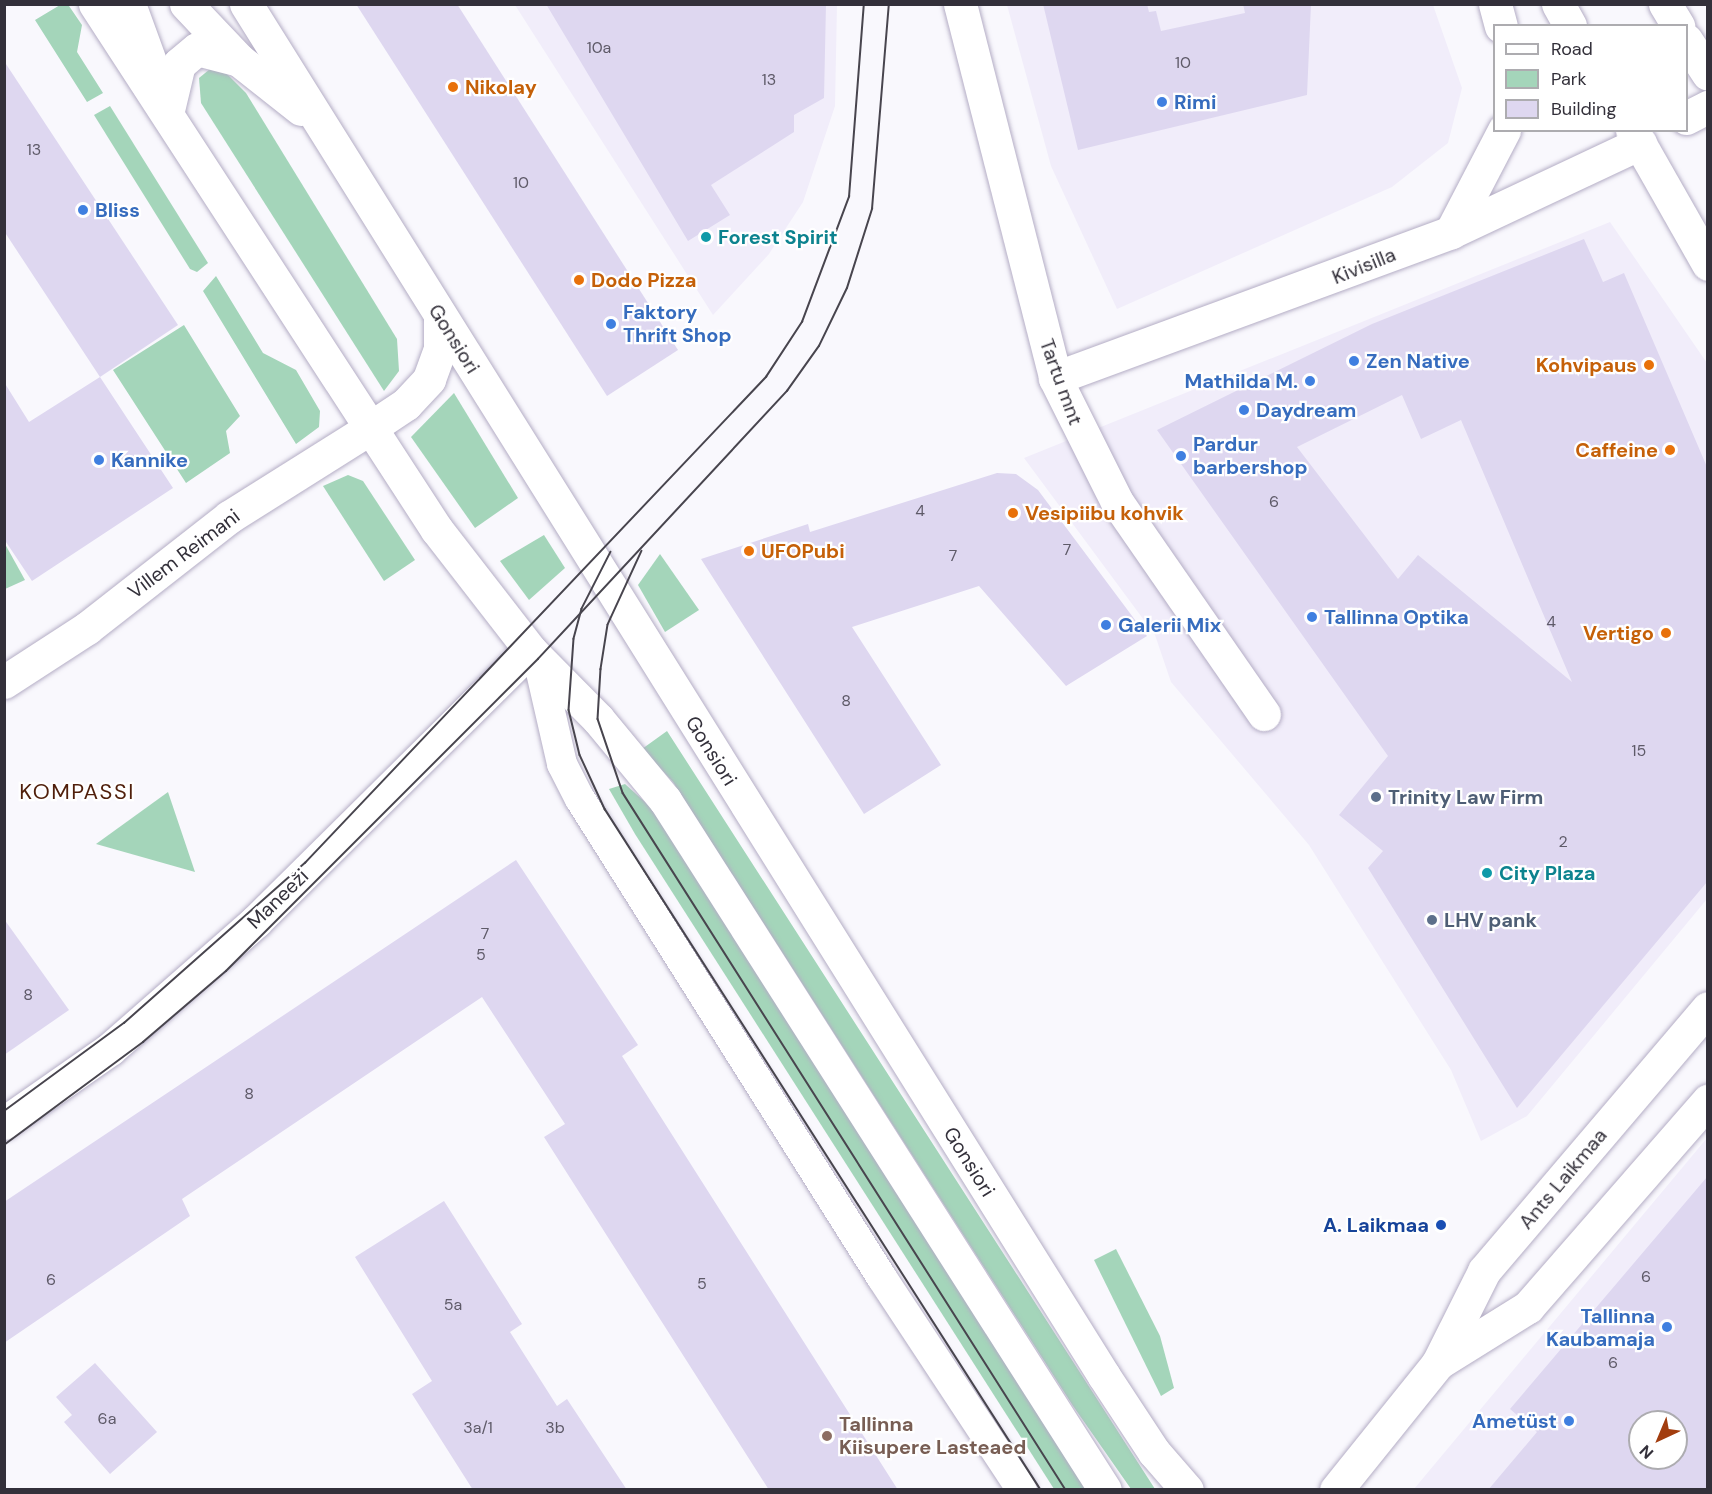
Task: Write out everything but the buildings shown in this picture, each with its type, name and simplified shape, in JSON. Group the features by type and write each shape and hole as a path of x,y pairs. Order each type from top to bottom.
{"street":[{"path":"95,4 168,110 367,430 534,654 598,719 665,800 1104,1490"},
{"path":"129,4 168,110"},
{"path":"186,4 239,60 320,123"},
{"name":"Gonsiori","path":"246,4 1104,1376 1187,1490"},
{"name":"Tartu mnt","path":"960,4 1055,378 1118,502 1264,714"},
{"path":"1495,4 1500,24"},
{"path":"1558,4 1569,24"},
{"path":"1665,4 1677,24"},
{"path":"1688,43 1707,74"},
{"path":"168,110 179,64 197,49 239,60"},
{"path":"1688,117 1707,108"},
{"path":"1451,232 1503,132"},
{"path":"1645,135 1707,264"},
{"name":"Kivisilla","path":"1055,378 1451,232 1645,135"},
{"name":"Villem Reimani","path":"4,682 87,628 229,517 406,404 429,379 440,348 440,316"},
{"name":"Maneeži","path":"4,1124 110,1049 248,929 534,654"},
{"name":"Ants Laikmaa","path":"1336,1490 1438,1363 1484,1272 1707,1008"},
{"name":"Ants Laikmaa","path":"1438,1363 1528,1307 1707,1101"}],"lane":[{"path":"534,654 562,764 580,799 882,1278 1022,1490"}],"shaded area":[{"path":"515,5 837,5 835,106 803,202 769,254 713,315"},
{"path":"1007,5 1433,5 1462,88 1448,143 1392,187 1117,309 1051,166"},
{"path":"1610,222 1707,363 1707,899 1527,1116 1481,1141 1451,1070 1309,845 1171,682 1155,635 1024,458"},
{"name":"Tallinna Kaubamaja","path":"1707,1138 1707,1489 1414,1489"}],"green space":[{"path":"60,5 69,6 82,25 77,52 103,93 87,102 35,20"},
{"path":"210,69 226,73 246,93 397,339 399,371 384,391 201,103 199,78"},
{"path":"110,106 208,263 197,272 190,269 94,115"},
{"path":"216,276 263,353 296,370 320,411 319,427 296,444 203,291"},
{"path":"184,325 240,416 226,431 230,453 186,483 113,370"},
{"path":"454,393 518,498 475,528 411,437"},
{"path":"348,475 363,481 415,560 384,581 323,486"},
{"path":"544,535 565,568 529,600 500,561"},
{"path":"5,544 25,580 4,589"},
{"path":"660,554 699,610 665,632 638,585"},
{"path":"667,731 1155,1489 1131,1489 1073,1406 673,782 642,749"},
{"path":"625,784 654,810 1093,1489 1054,1489 635,834 609,789"},
{"path":"168,792 195,872 96,844"},
{"path":"1116,1249 1160,1336 1174,1388 1161,1396 1094,1260"}],"tram line":[{"path":"4,1111 124,1023 305,863 766,377 802,322 849,197 864,4"},
{"path":"4,1145 143,1042 226,971 538,659 787,391 819,346 847,288 872,209 889,4"},
{"path":"642,551 608,625 601,669 598,719 623,793 1066,1490"},
{"path":"611,552 582,609 574,639 569,710 580,755 605,809 1041,1490"}],"place":[{"name":"Nikolay","path":"453,87"},
{"name":"Rimi","path":"1162,102"},
{"name":"Bliss","path":"83,210"},
{"name":"Forest Spirit","path":"706,237"},
{"name":"Dodo Pizza","path":"579,280"},
{"name":"Faktory Thrift Shop","path":"611,324"},
{"name":"Zen Native","path":"1354,361"},
{"name":"Kohvipaus","path":"1649,365"},
{"name":"Mathilda M.","path":"1310,381"},
{"name":"Daydream","path":"1244,410"},
{"name":"Caffeine","path":"1670,450"},
{"name":"Pardur barbershop","path":"1181,456"},
{"name":"Kannike","path":"99,460"},
{"name":"Vesipiibu kohvik","path":"1013,513"},
{"name":"UFOPubi","path":"749,551"},
{"name":"Tallinna Optika","path":"1312,617"},
{"name":"Galerii Mix","path":"1106,625"},
{"name":"Vertigo","path":"1666,633"},
{"name":"Trinity Law Firm","path":"1376,797"},
{"name":"City Plaza","path":"1487,873"},
{"name":"LHV pank","path":"1432,920"},
{"name":"A. Laikmaa","path":"1441,1225"},
{"name":"Tallinna Kaubamaja","path":"1667,1327"},
{"name":"Ametüst","path":"1569,1421"},
{"name":"Tallinna Kiisupere Lasteaed","path":"827,1436"}],"district":[{"name":"KOMPASSI","path":"77,792"}]}
